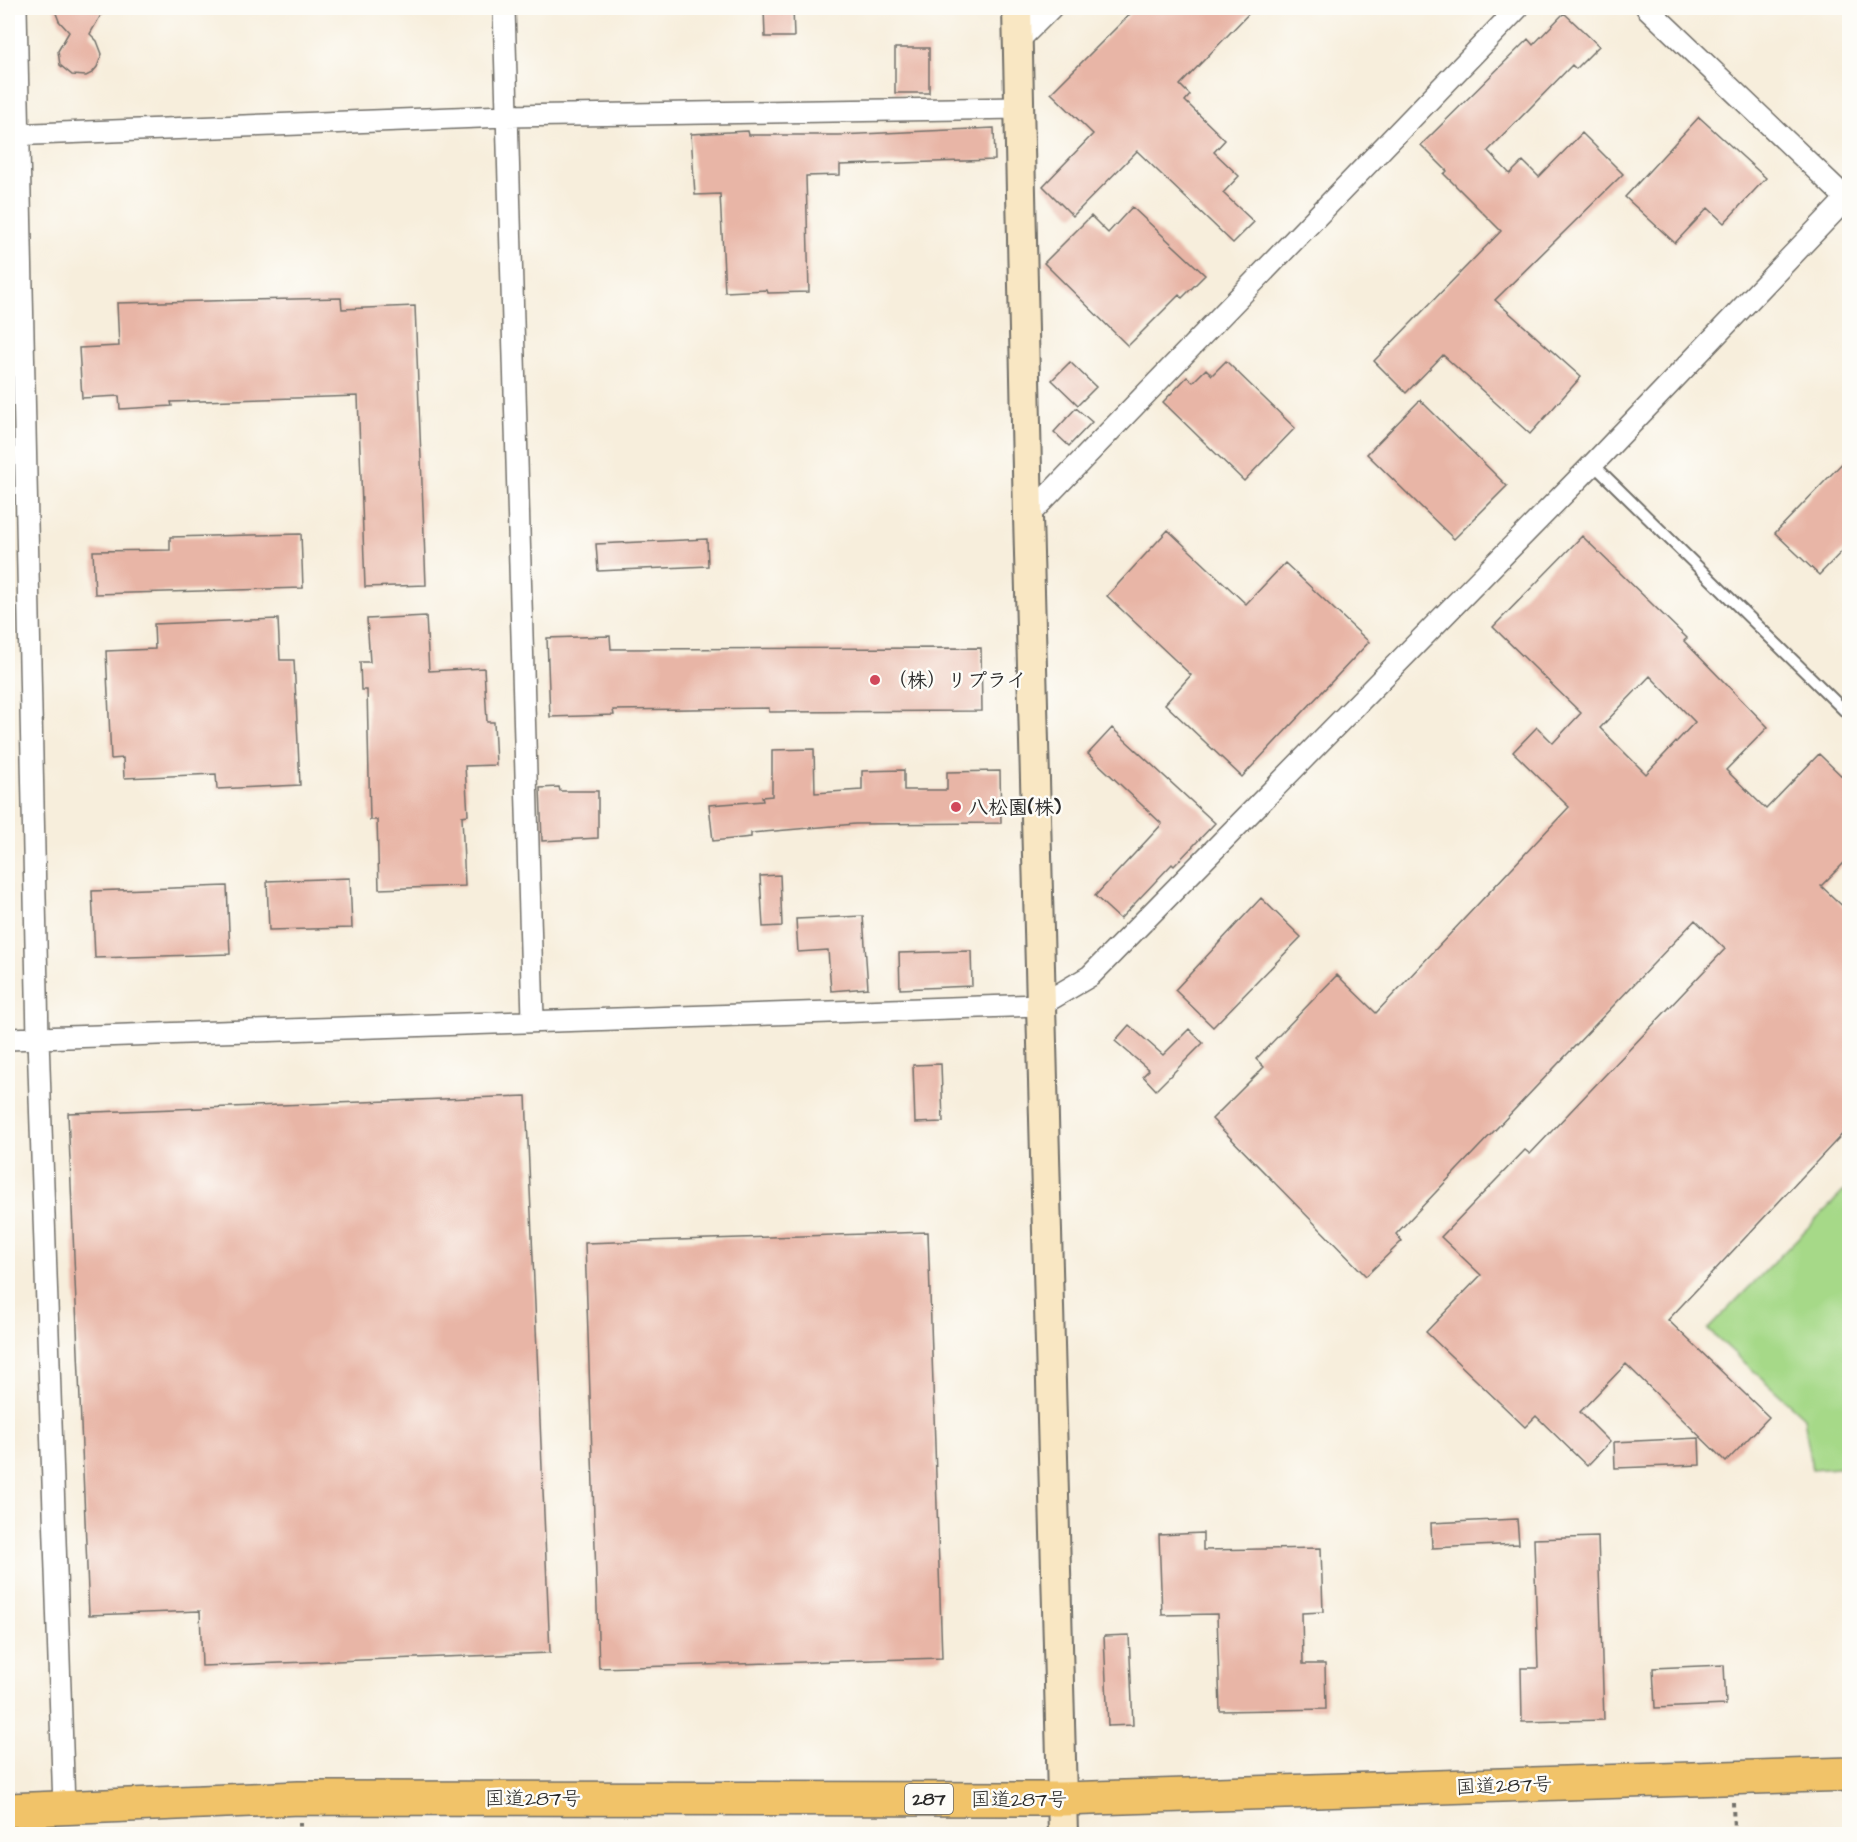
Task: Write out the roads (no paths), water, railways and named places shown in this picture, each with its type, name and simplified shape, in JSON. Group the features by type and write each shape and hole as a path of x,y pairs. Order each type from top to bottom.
{"highway":[{"name":"国道287号","path":"8,1810 299,1798 1062,1799 1850,1774"}],"street":[{"path":"16,8 14,135 38,1038 64,1807"},
{"path":"504,8 533,1019"},
{"path":"1017,8 1063,1834"},
{"path":"1018,41 1051,8"},
{"path":"1028,516 1518,8"},
{"path":"8,1039 533,1019 1041,1005 1090,976 1593,464 1846,193 1647,8"},
{"path":"14,135 506,116 1020,108"}],"lane":[{"path":"1593,464 1850,716"}],"place":[{"name":"（株）リプライ","path":"875,680"},
{"name":"八松園(株)","path":"956,807"}]}
